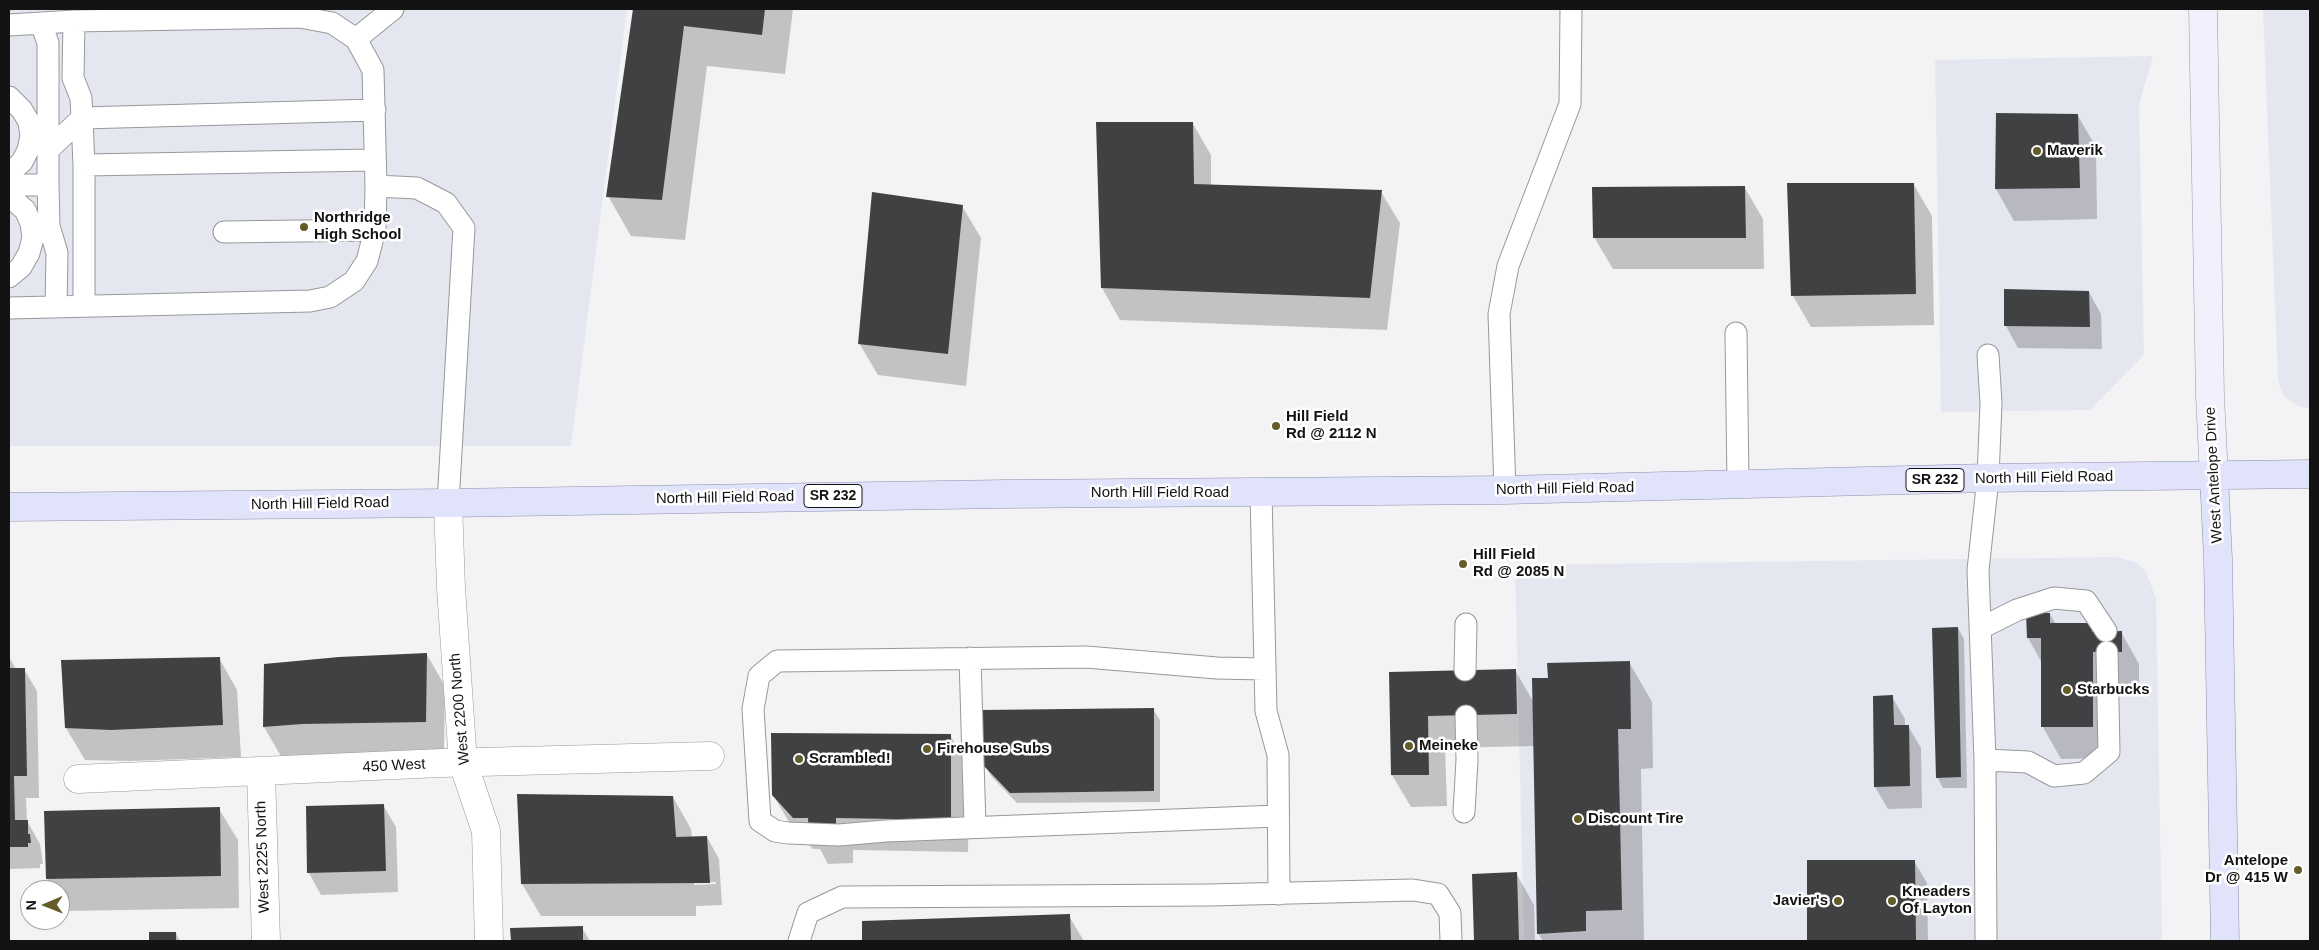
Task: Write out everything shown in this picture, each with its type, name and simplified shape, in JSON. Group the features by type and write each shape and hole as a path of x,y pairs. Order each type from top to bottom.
{"main road":[{"name":"West Antelope Drive","path":"2203,9 2210,396 2218,559 2225,941"},
{"name":"North Hill Field Road","path":"9,507 448,503 856,495 1505,490 1988,478 2310,474"}],"street":[{"name":"West 2200 North","path":"448,503 451,588 463,763 486,831 489,941"},
{"name":"450 West","path":"78,779 463,763 710,756"},
{"name":"West 2225 North","path":"261,772 266,941"}],"lane":[{"path":"356,39 393,9"},
{"path":"1505,490 1499,314 1508,266 1570,104 1571,9"},
{"path":"9,25 74,21 300,18 332,23 356,39 373,70 376,186 375,230 367,261 354,281 330,297 310,301 9,308"},
{"path":"74,21 73,78 81,98 84,166 84,305"},
{"path":"41,23 48,43 49,226 57,253 56,307"},
{"path":"9,97 22,110 29,122 31,136 28,150 22,162 9,173"},
{"path":"48,150 82,118 375,110"},
{"path":"84,166 374,160"},
{"path":"9,184 48,185"},
{"path":"376,186 417,188 446,202 464,228 451,422 448,503"},
{"path":"9,196 25,210 31,224 33,238 29,253 21,267 9,276"},
{"path":"224,232 375,230"},
{"path":"1736,333 1738,484"},
{"path":"1986,941 1985,760 1978,570 1988,478 1990,403 1988,355"},
{"path":"1261,493 1266,711 1278,755 1279,894"},
{"path":"1981,628 2017,610 2054,598 2086,601 2106,632"},
{"path":"1465,670 1466,624"},
{"path":"1985,760 2028,762 2054,776 2084,773 2110,752 2106,652"},
{"path":"1265,668 1217,668 1086,657 777,661 760,676 753,709 760,821 776,831 840,835 974,827 1278,816"},
{"path":"970,658 974,827"},
{"path":"1464,812 1467,760 1466,716"},
{"path":"799,941 808,913 842,897 1279,894 1413,890 1438,894 1450,913 1451,941"}],"shaded area":[{"name":"Northridge High School","path":"9,9 627,9 571,446 9,446"},
{"path":"2263,9 2310,9 2310,408 2300,407 2284,396 2278,380"},
{"path":"2153,56 2139,105 2144,355 2090,410 1941,412 1935,60"},
{"path":"2116,557 2135,562 2146,571 2156,599 2162,941 1524,941 1515,565"}],"building":[{"path":"633,9 765,9 762,35 684,26 662,200 606,197"},
{"name":"Maverik","path":"1996,113 2078,114 2080,188 1995,189"},
{"path":"1096,122 1193,122 1194,184 1382,190 1370,298 1101,288"},
{"path":"1787,183 1914,183 1916,294 1791,296"},
{"path":"1745,186 1746,238 1593,238 1592,187"},
{"path":"872,192 963,205 948,354 858,344"},
{"path":"2004,289 2089,291 2090,327 2004,326"},
{"name":"Starbucks","path":"2026,613 2050,613 2050,623 2092,623 2092,632 2122,631 2122,652 2093,652 2093,727 2041,727 2041,638 2027,638"},
{"path":"1958,627 1961,777 1936,778 1932,628"},
{"path":"427,653 426,722 302,724 263,727 264,664 339,657"},
{"path":"220,657 223,725 111,730 65,728 61,660"},
{"name":"Discount Tire","path":"1630,661 1631,729 1618,729 1622,910 1586,911 1586,931 1537,934 1532,678 1548,678 1547,663"},
{"path":"9,668 25,668 27,776 14,776 15,820 28,820 28,834 30,834 31,843 28,843 28,847 9,847"},
{"name":"Meineke","path":"1516,669 1517,714 1428,716 1429,775 1391,775 1389,672"},
{"path":"1893,695 1894,725 1909,725 1910,786 1874,787 1873,696"},
{"path":"1154,708 1154,791 1010,793 983,765 982,710"},
{"path":"771,733 951,734 951,820 836,818 836,832 809,833 808,818 793,818 772,795"},
{"path":"517,794 673,796 676,837 707,836 710,883 521,884"},
{"path":"384,804 386,871 307,873 306,806"},
{"path":"220,807 221,876 46,879 44,811"},
{"path":"1807,860 1915,860 1916,941 1807,941"},
{"path":"1517,872 1519,941 1474,941 1472,874"},
{"path":"1070,914 1071,941 862,941 862,921"},
{"path":"583,926 583,941 511,941 510,928"},
{"path":"149,932 176,932 176,941 149,941"}],"place":[{"name":"Maverik","path":"2037,151"},
{"name":"Northridge High School","path":"304,227"},
{"name":"Hill Field Rd @ 2112 N","path":"1276,426"},
{"name":"Hill Field Rd @ 2085 N","path":"1463,564"},
{"name":"Starbucks","path":"2067,690"},
{"name":"Meineke","path":"1409,746"},
{"name":"Firehouse Subs","path":"927,749"},
{"name":"Scrambled!","path":"799,759"},
{"name":"Discount Tire","path":"1578,819"},
{"name":"Antelope Dr @ 415 W","path":"2298,870"},
{"name":"Javier's","path":"1838,901"},
{"name":"Kneaders Of Layton","path":"1892,901"}]}
